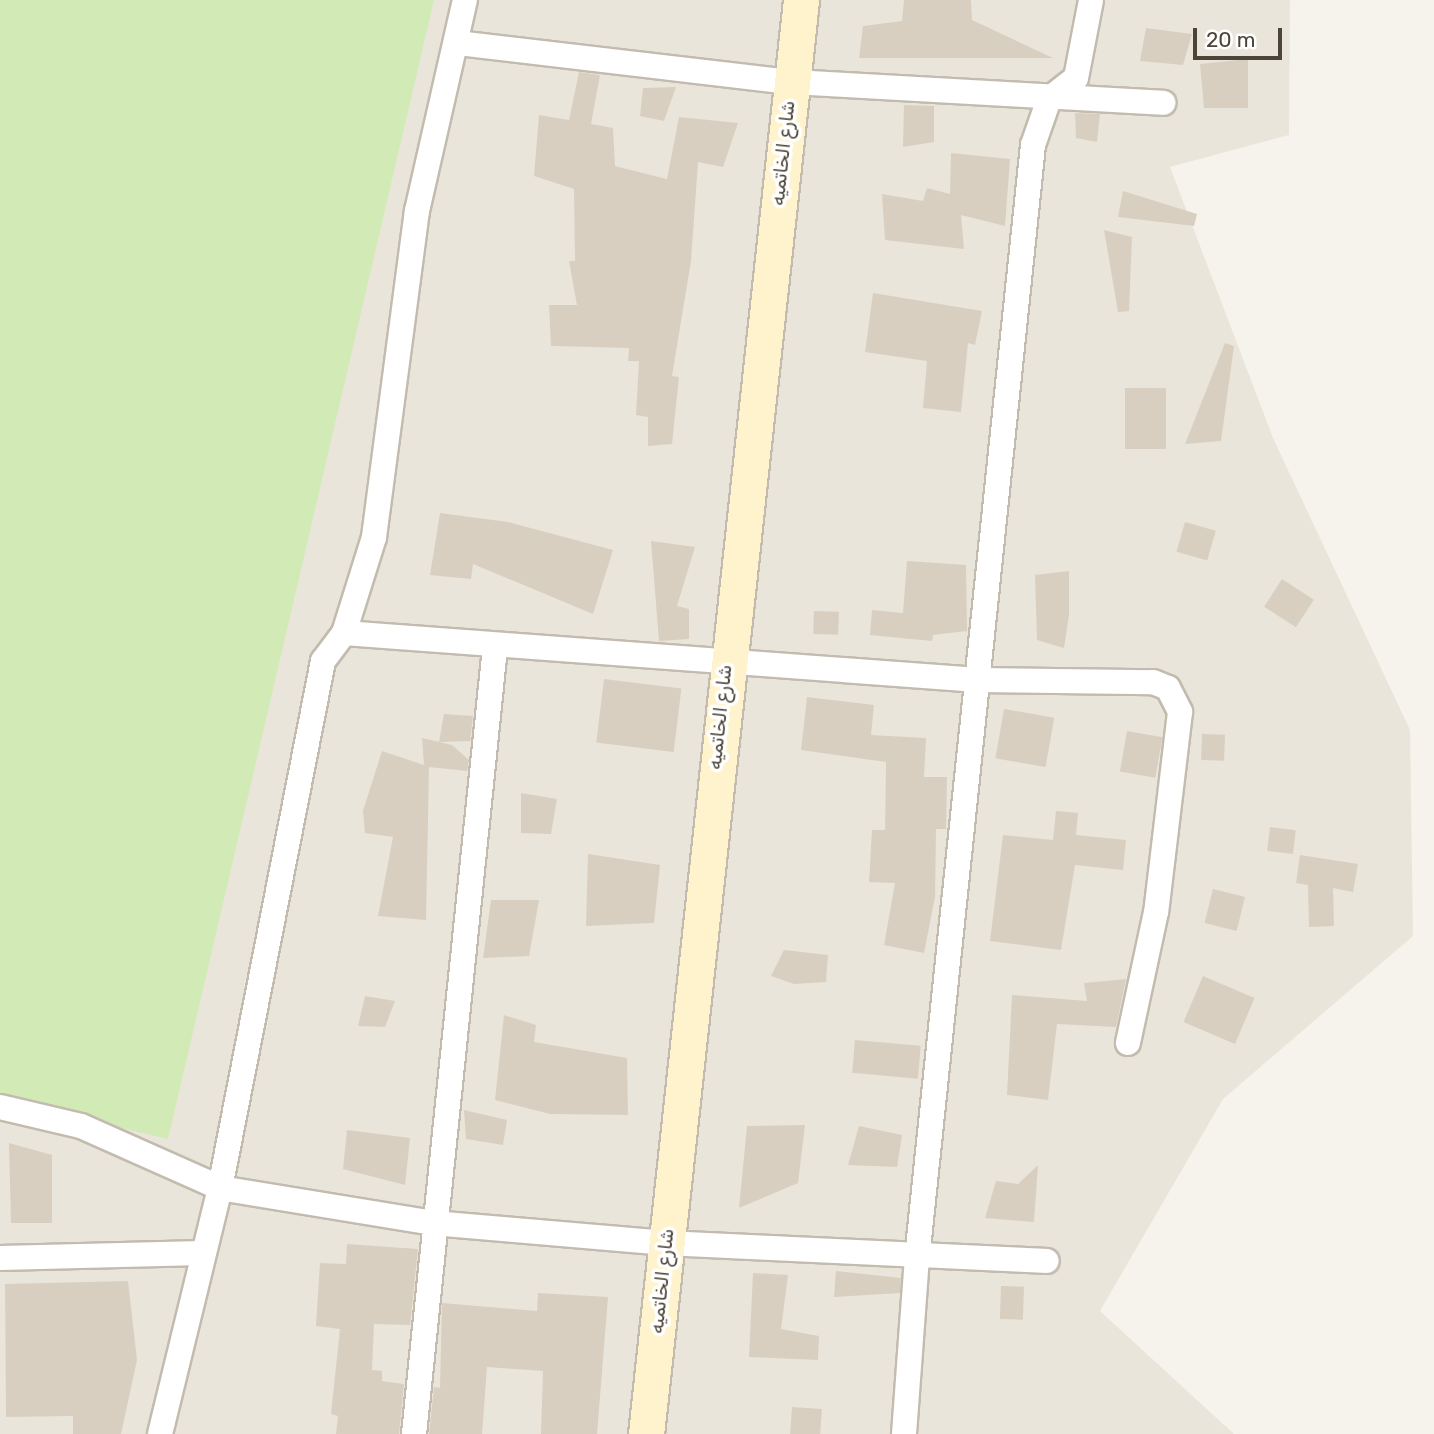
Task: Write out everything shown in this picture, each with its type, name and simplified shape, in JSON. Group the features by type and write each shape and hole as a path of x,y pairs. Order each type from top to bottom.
{"street":[{"path":"160,1434 220,1188 323,661 344,633 387,477 417,211 466,0"},
{"name":"شارع الخاتميه","path":"646,1434 726,664 801,0"},
{"path":"904,1434 917,1258 1032,145 1049,99 1076,78 1091,0"},
{"path":"458,43 791,82 1049,99 1163,103"},
{"path":"344,633 495,648 978,680 1153,682 1176,697 1180,712 1157,901 1128,1043"},
{"path":"414,1434 433,1223 495,648"},
{"path":"0,1107 82,1126 220,1188 433,1223 666,1242 917,1258 1048,1261"},
{"path":"0,1258 202,1254"}],"shaded area":[{"path":"0,0 1290,0 1289,135 1170,167 1273,438 1410,730 1413,936 1223,1099 1100,1311 1234,1434 0,1434"}],"green space":[{"path":"0,0 434,0 168,1139 0,1099"}],"building":[{"path":"904,0 971,0 972,20 1053,58 859,58 863,26 902,21"},
{"path":"1146,28 1192,34 1183,65 1140,61"},
{"path":"1248,59 1248,108 1204,108 1200,64"},
{"path":"579,72 600,75 591,124 613,128 615,166 667,179 679,117 738,123 723,167 698,162 691,261 672,376 679,377 672,444 648,446 648,417 636,415 639,361 628,361 629,348 551,346 549,305 577,305 569,261 575,261 574,189 534,176 539,115 569,120"},
{"path":"676,87 664,121 640,116 643,88"},
{"path":"904,105 934,106 934,142 903,147"},
{"path":"1075,113 1100,114 1097,142 1076,138"},
{"path":"951,153 1010,159 1005,226 961,215 964,249 885,240 882,194 923,201 927,188 950,194"},
{"path":"1123,191 1197,214 1194,226 1118,217"},
{"path":"1104,230 1132,237 1129,311 1118,312"},
{"path":"873,293 982,311 975,345 968,343 961,412 923,408 927,361 865,352"},
{"path":"1225,343 1234,346 1221,441 1185,444"},
{"path":"1125,388 1166,388 1166,449 1125,449"},
{"path":"440,513 508,522 613,550 593,614 473,564 471,579 430,575"},
{"path":"1185,522 1216,531 1207,561 1176,552"},
{"path":"651,541 695,547 677,606 689,609 689,639 659,641"},
{"path":"907,561 966,565 967,631 933,635 932,641 870,635 872,610 903,613"},
{"path":"1069,571 1069,615 1064,648 1037,640 1035,575"},
{"path":"1282,579 1314,600 1296,627 1264,607"},
{"path":"814,611 839,612 838,635 813,634"},
{"path":"604,679 681,689 674,752 596,743"},
{"path":"807,697 874,705 871,735 926,738 924,777 947,777 946,829 936,829 935,897 924,953 884,945 895,883 869,882 872,830 885,830 886,762 801,750"},
{"path":"1004,709 1054,718 1046,767 995,758"},
{"path":"444,714 473,716 470,741 439,742"},
{"path":"1127,731 1162,737 1155,778 1120,771"},
{"path":"1202,734 1225,735 1224,761 1201,760"},
{"path":"422,738 452,745 469,760 467,771 429,767 426,920 378,916 393,837 365,833 363,811 382,751 424,765"},
{"path":"521,793 557,799 551,834 521,833"},
{"path":"1056,811 1078,813 1076,835 1126,840 1123,870 1075,865 1061,950 990,941 1003,835 1053,840"},
{"path":"1270,827 1296,830 1293,854 1267,851"},
{"path":"588,854 660,865 654,923 586,926"},
{"path":"1300,855 1358,864 1353,892 1333,888 1334,926 1309,927 1308,885 1296,883"},
{"path":"1213,889 1245,897 1237,931 1205,923"},
{"path":"491,900 539,900 529,956 483,958"},
{"path":"784,950 828,955 826,982 794,984 771,976"},
{"path":"1203,976 1255,998 1235,1044 1183,1022"},
{"path":"1126,979 1116,1027 1057,1024 1048,1100 1007,1095 1012,995 1087,1001 1084,983"},
{"path":"365,996 395,1001 385,1027 358,1026"},
{"path":"504,1015 536,1025 534,1042 627,1058 628,1115 550,1114 495,1100"},
{"path":"855,1040 921,1046 918,1079 852,1073"},
{"path":"464,1110 507,1120 503,1145 466,1139"},
{"path":"805,1125 798,1183 739,1208 747,1126"},
{"path":"859,1126 902,1135 897,1167 848,1165"},
{"path":"347,1130 410,1138 405,1185 343,1169"},
{"path":"9,1143 52,1155 52,1223 11,1223"},
{"path":"1038,1165 1034,1222 985,1218 996,1181 1018,1184"},
{"path":"347,1244 418,1249 410,1325 374,1324 372,1370 382,1371 382,1381 404,1384 399,1434 336,1434 338,1416 331,1414 340,1329 316,1326 320,1263 346,1264"},
{"path":"836,1271 901,1278 900,1293 834,1297"},
{"path":"753,1273 788,1275 781,1329 819,1336 818,1360 749,1357"},
{"path":"128,1281 137,1360 121,1434 73,1434 73,1416 6,1417 5,1284"},
{"path":"1001,1286 1024,1287 1023,1320 1000,1319"},
{"path":"538,1293 608,1297 597,1434 541,1434 543,1371 487,1367 482,1434 429,1434 434,1387 440,1388 442,1303 537,1311"},
{"path":"792,1407 822,1409 820,1434 790,1434"}]}
